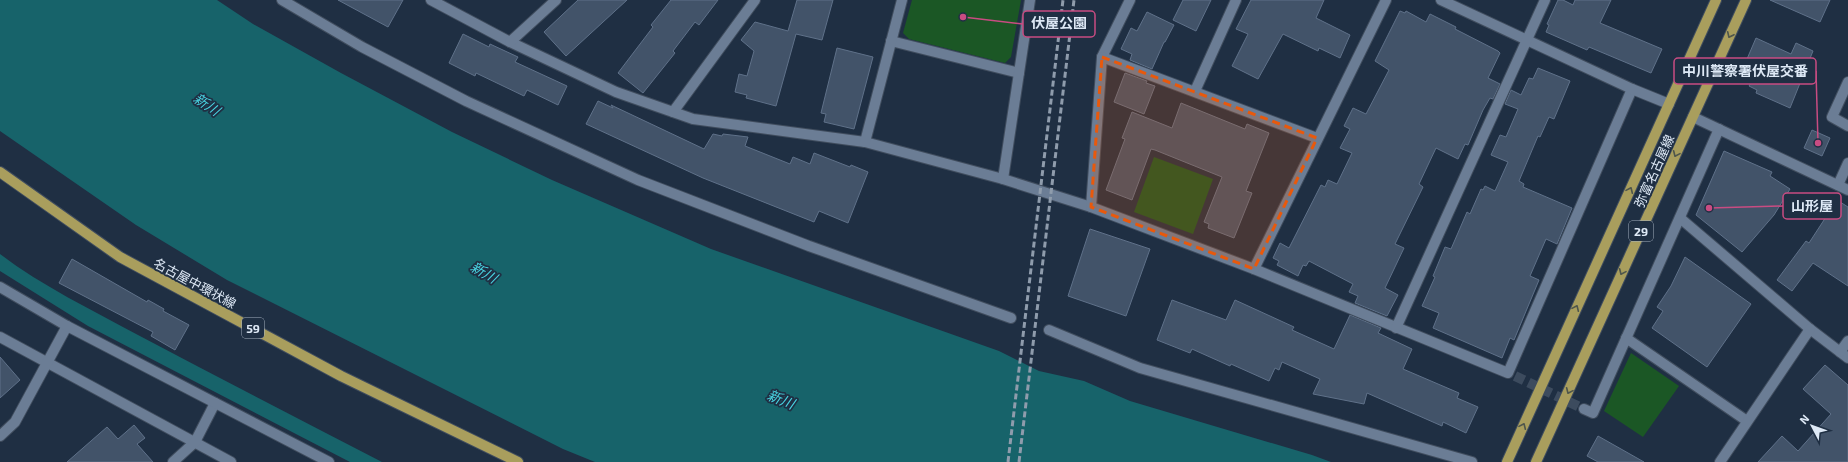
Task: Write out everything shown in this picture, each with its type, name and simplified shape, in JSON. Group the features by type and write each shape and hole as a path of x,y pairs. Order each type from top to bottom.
{"main road":[{"name":"弥富名古屋線","path":"1507,462 1716,0"},
{"name":"弥富名古屋線","path":"1536,462 1746,0"},
{"name":"名古屋中環状線","path":"0,172 120,257 340,376 518,462"}],"street":[{"path":"282,0 362,47 466,101 638,180 809,246 1011,318"},
{"path":"431,0 510,42 616,92 693,119 865,142 1003,179 1091,207 1254,269 1511,375 1632,90"},
{"path":"510,42 556,0"},
{"path":"673,112 755,0"},
{"path":"865,142 902,0"},
{"path":"1003,179 1030,0"},
{"path":"1091,207 1102,57 1130,0"},
{"path":"1195,91 1236,0"},
{"path":"1254,269 1386,0"},
{"path":"1441,0 1632,90 1669,104"},
{"path":"1396,328 1545,0"},
{"path":"891,41 1018,73"},
{"path":"1102,57 1317,138"},
{"path":"1848,82 1832,117 1848,126"},
{"path":"1693,117 1848,190"},
{"path":"1584,409 1593,413 1720,129"},
{"path":"1838,185 1848,163"},
{"path":"1680,218 1810,329 1844,355 1848,341"},
{"path":"0,287 67,326 328,462"},
{"path":"0,436 15,422 67,326"},
{"path":"1720,462 1810,329"},
{"path":"1049,330 1140,368 1472,462"},
{"path":"0,337 231,462"},
{"path":"1626,338 1747,422"},
{"path":"173,462 195,442 215,403"}],"highlighted area":[{"path":"1102,57 1317,138 1254,269 1091,207"}],"green space":[{"path":"912,0 1021,0 1011,57 1005,63 909,39 903,33"},
{"path":"1154,157 1213,179 1193,234 1134,212"},
{"path":"1631,353 1679,386 1643,437 1604,411"}],"water":[{"name":"新川","path":"0,0 217,0 253,24 452,132 552,180 711,249 999,351 1039,371 1084,381 1130,401 1331,462 595,462 563,449 227,280 136,225 0,131"},
{"path":"0,254 33,277 85,307 382,462 350,462 88,326 0,271"}],"building":[{"path":"338,0 403,0 388,27"},
{"path":"578,0 627,0 566,56 544,32"},
{"path":"671,0 718,0 699,25 695,22 673,51 675,53 643,93 618,73 653,27 651,25"},
{"path":"797,0 833,0 822,40 796,34 776,106 746,98 747,95 735,92 739,74 747,76 754,51 741,40 755,22 788,31"},
{"path":"1183,0 1211,0 1196,31 1173,20"},
{"path":"1251,0 1324,0 1316,18 1350,35 1340,58 1319,48 1318,51 1283,34 1258,79 1232,66 1248,34 1236,29"},
{"path":"1558,0 1563,0 1573,5 1575,0 1611,0 1600,23 1662,49 1651,73 1589,47 1587,50 1546,32 1549,25 1547,24"},
{"path":"1770,0 1830,0 1820,22"},
{"path":"1400,11 1405,13 1406,11 1426,22 1430,14 1456,27 1455,29 1498,51 1500,53 1488,78 1500,84 1493,99 1490,98 1483,110 1468,145 1465,144 1458,159 1436,148 1419,184 1423,187 1395,244 1404,248 1385,288 1398,295 1387,316 1355,303 1358,296 1349,292 1353,284 1309,261 1306,266 1303,265 1298,276 1277,265 1279,261 1273,258 1280,243 1289,248 1321,185 1325,187 1328,180 1337,184 1352,153 1340,148 1350,129 1344,126 1353,108 1366,114 1389,70 1375,61"},
{"path":"1147,12 1174,25 1164,42 1152,69 1130,60 1132,54 1121,49 1131,28 1137,31"},
{"path":"463,34 489,47 490,44 518,57 515,62 567,86 558,105 527,90 524,96 476,73 475,76 449,63"},
{"path":"1756,38 1791,54 1796,43 1813,51 1790,108 1756,93 1757,90 1749,86 1751,83 1747,82 1756,63 1747,59"},
{"path":"837,48 873,57 854,129 824,122 826,114 821,113"},
{"path":"1538,68 1570,81 1554,119 1549,117 1540,137 1538,136 1519,181 1524,184 1523,187 1572,208 1557,244 1546,239 1530,276 1539,280 1514,340 1510,338 1502,358 1433,328 1439,313 1422,306 1435,277 1433,276 1445,247 1451,249 1467,212 1470,214 1481,189 1483,190 1485,186 1495,191 1508,162 1491,155 1500,135 1506,137 1518,109 1505,104 1511,90 1521,95 1529,78 1533,79"},
{"path":"1125,73 1147,81 1146,83 1155,86 1144,114 1114,102"},
{"path":"598,101 613,108 611,105 704,149 713,134 722,136 723,134 748,137 745,146 790,164 793,157 810,164 814,153 850,167 851,165 868,172 848,223 819,211 814,222 703,178 586,124"},
{"path":"1181,103 1245,129 1247,124 1269,133 1246,191 1252,193 1234,238 1208,228 1209,224 1204,222 1222,177 1155,150 1151,149 1132,200 1106,190 1125,139 1122,138 1132,112 1172,128"},
{"path":"1812,130 1830,138 1822,156 1804,148"},
{"path":"1724,151 1772,172 1770,176 1790,189 1774,215 1742,252 1696,215"},
{"path":"1837,200 1848,207 1848,286 1813,263 1792,291 1777,280 1806,241 1809,243"},
{"path":"1090,229 1150,249 1126,316 1068,296"},
{"path":"1685,257 1751,304 1707,367 1652,328 1663,311 1657,307 1671,286"},
{"path":"72,259 147,302 148,300 164,309 163,311 189,325 175,350 151,336 153,332 59,283"},
{"path":"1172,300 1226,320 1235,300 1294,327 1292,330 1334,349 1350,315 1381,328 1378,333 1412,349 1403,369 1459,393 1457,398 1478,407 1466,433 1443,422 1442,426 1367,393 1364,404 1313,394 1320,379 1282,362 1279,370 1275,368 1269,381 1192,349 1190,353 1157,340"},
{"path":"0,357 20,380 0,398"},
{"path":"1825,365 1848,385 1848,462 1758,462 1782,436 1798,451 1831,414 1803,389"},
{"path":"134,425 145,438 137,444 153,462 67,462 107,427 118,439"},
{"path":"1598,436 1644,462 1598,462 1587,456"}],"tunnel":[{"path":"1515,376 1584,409"}],"railway":[{"path":"1008,462 1063,0"},
{"path":"1019,462 1074,0"}],"place":[{"name":"伏屋公園","path":"963,17"},
{"name":"中川警察署伏屋交番","path":"1818,143"},
{"name":"山形屋","path":"1709,208"}]}
